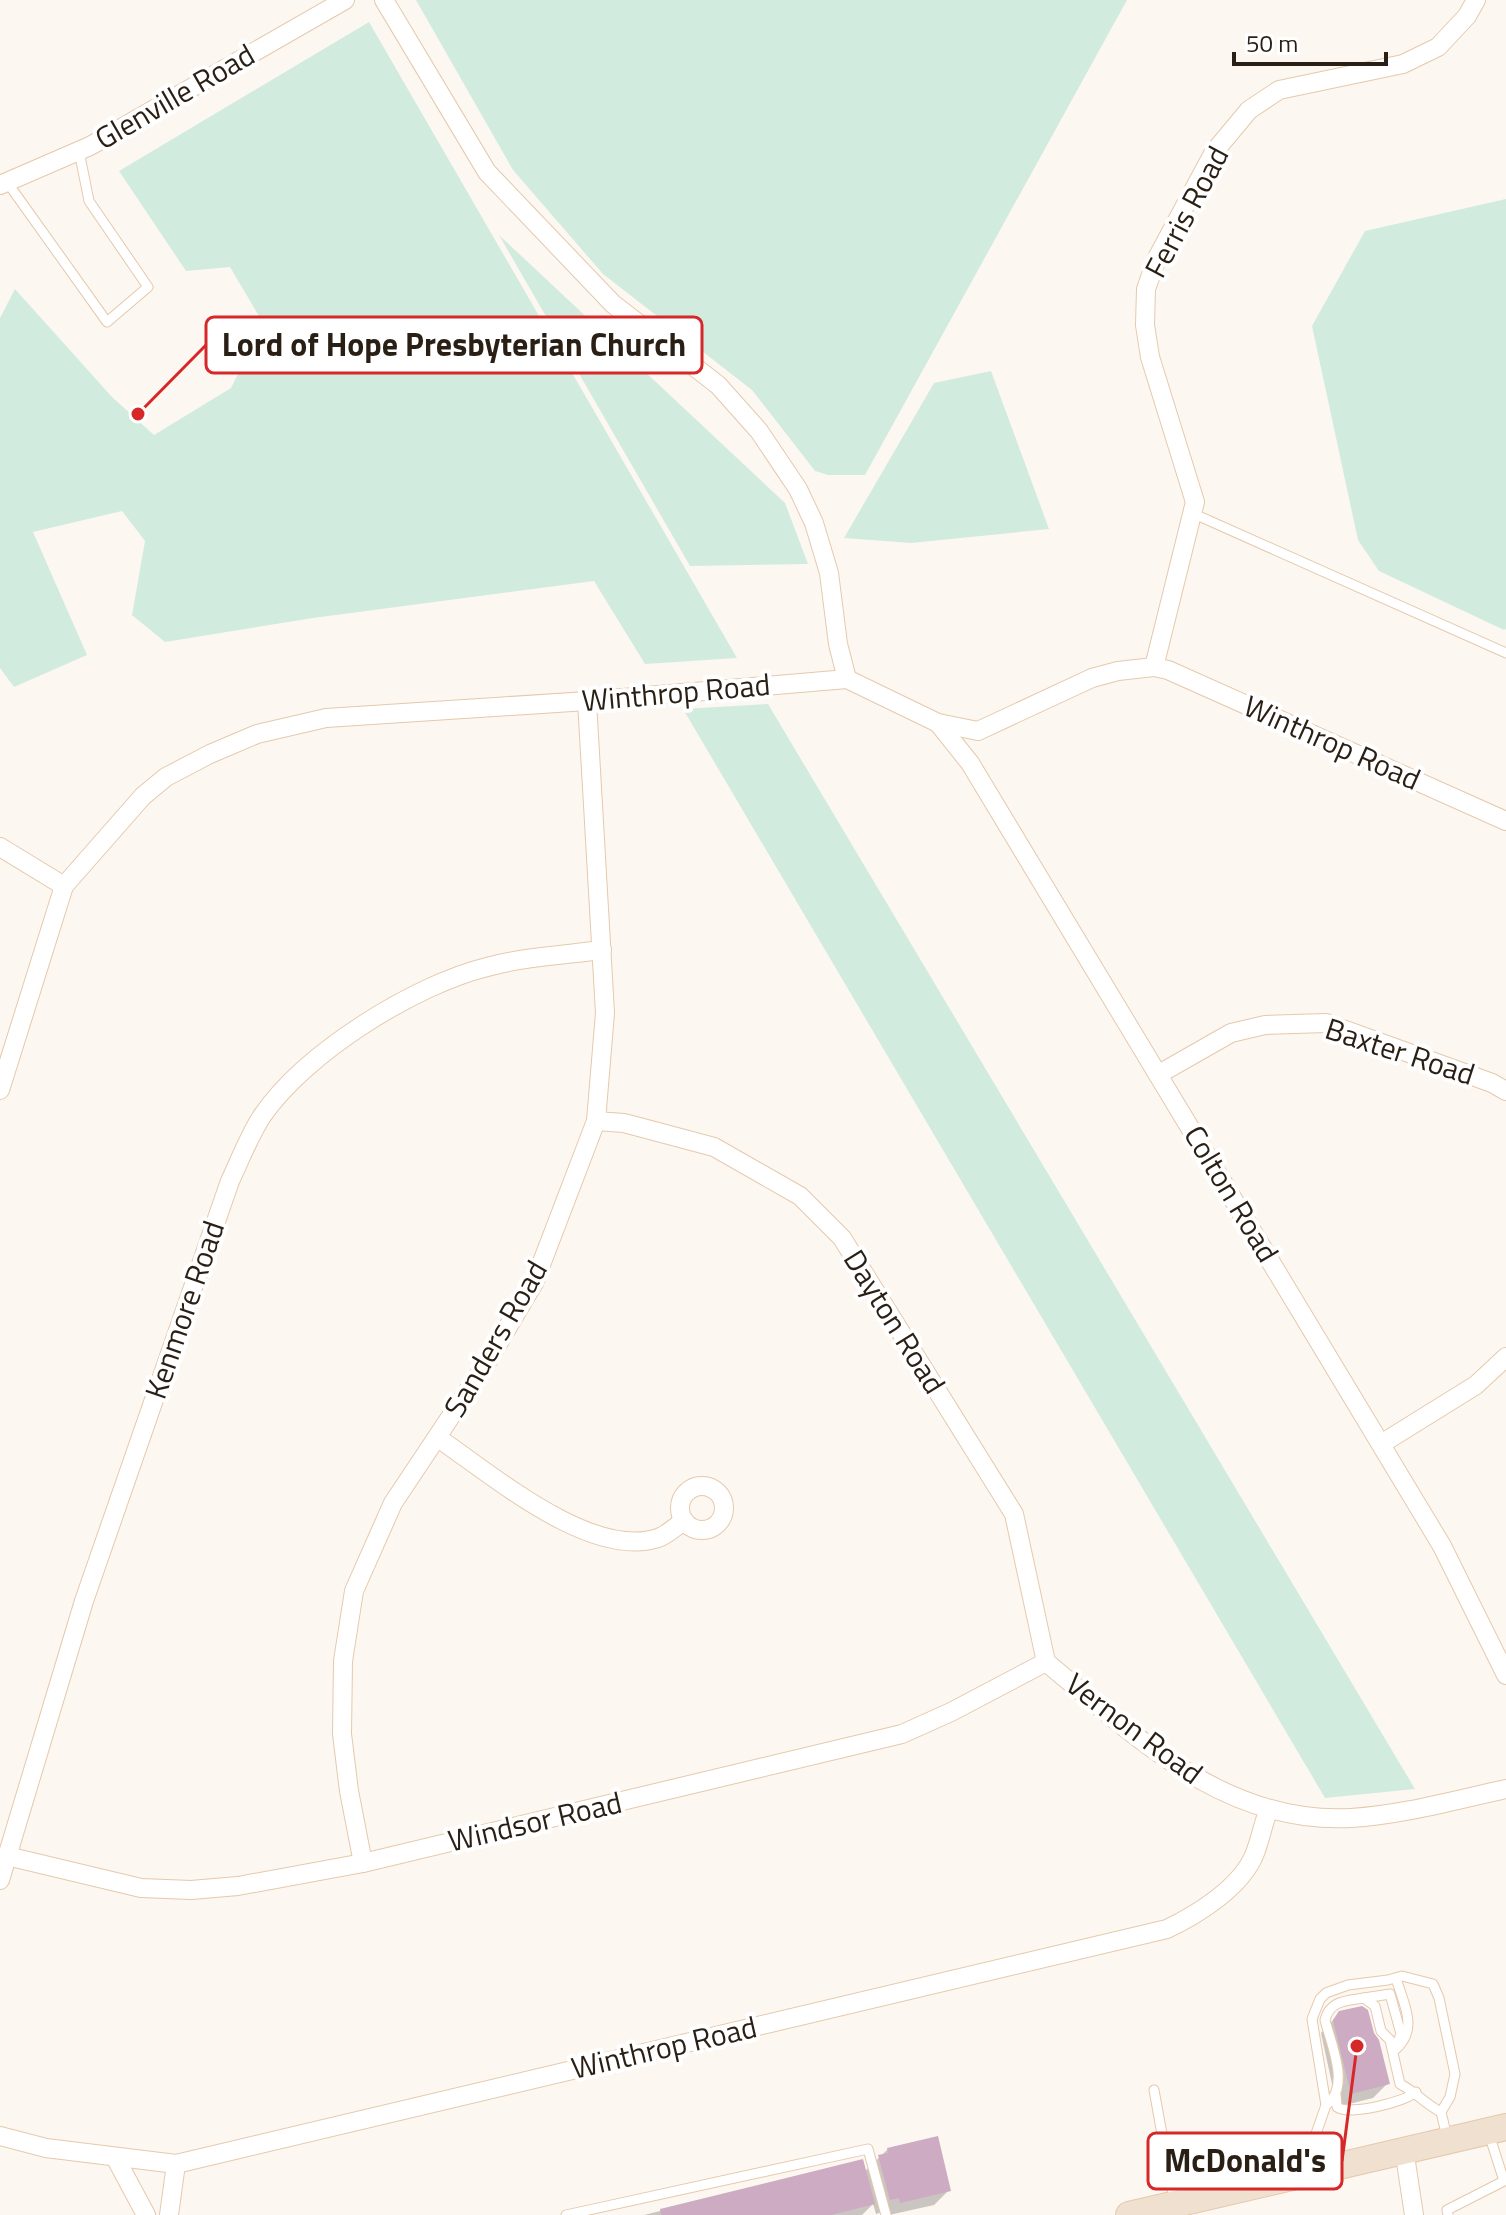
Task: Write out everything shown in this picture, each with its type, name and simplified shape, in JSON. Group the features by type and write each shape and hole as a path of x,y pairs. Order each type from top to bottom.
{"main road":[{"path":"1129,2215 1497,2128"}],"street":[{"name":"Glenville Road","path":"3,184 79,150 345,0"},
{"path":"384,0 487,172 613,304 718,385 759,431 798,489 814,523 829,573 838,644 847,679"},
{"name":"Ferris Road","path":"1154,667 1195,502 1150,357 1145,325 1146,289 1157,258 1214,152 1249,110 1279,90 1403,64 1438,47 1467,16 1476,0"},
{"name":"Winthrop Road","path":"0,1090 64,886 143,796 166,777 257,734 326,718 587,701 847,679 938,723 978,731 1092,678 1154,667 1168,670 1506,821"},
{"name":"Sanders Road","path":"363,1863 342,1734 343,1661 354,1591 393,1503 438,1438 534,1283 596,1121 605,1013 587,701"},
{"name":"Colton Road","path":"938,723 970,763 1442,1546 1506,1675"},
{"path":"0,847 64,886"},
{"name":"Kenmore Road","path":"0,1880 84,1601 230,1181 261,1117 288,1083 367,1021 441,984 485,967 602,950"},
{"name":"Baxter Road","path":"1159,1074 1231,1033 1265,1025 1326,1023 1492,1083 1506,1091"},
{"name":"Dayton Road","path":"596,1121 624,1123 714,1147 800,1196 842,1238 1014,1514 1046,1662"},
{"path":"1381,1444 1476,1385 1506,1357"},
{"path":"438,1438 539,1507 581,1531 619,1542 659,1538 684,1521"},
{"name":"Windsor Road","path":"7,1856 141,1888 191,1890 238,1886 363,1863 902,1734 1046,1662"},
{"name":"Vernon Road","path":"1046,1662 1173,1764 1220,1790 1268,1811 1351,1818 1423,1807 1506,1789"},
{"name":"Winthrop Road","path":"0,2136 46,2148 176,2164 1167,1929 1200,1914 1229,1888 1254,1856 1268,1811"},
{"path":"1404,2149 1414,2215"},
{"path":"115,2157 146,2215"},
{"path":"169,2215 176,2164"}],"lane":[{"path":"3,184 107,322 148,287 89,201 79,150"},
{"path":"1192,513 1506,653"},
{"path":"1326,2105 1312,2019 1320,1999 1326,1993 1348,1985 1402,1976 1433,1984 1439,1998 1455,2074 1450,2097 1441,2112 1448,2139"},
{"path":"1394,2051 1406,2040 1409,2021 1396,1978"},
{"path":"1394,2051 1401,2034 1390,1994 1335,2004 1326,2013 1338,2076 1337,2107 1342,2111 1352,2111 1406,2099 1416,2092"},
{"path":"1364,1998 1375,2006 1381,2031 1390,2040 1400,2084 1416,2092 1425,2103 1441,2112"},
{"path":"1154,2090 1174,2203"},
{"path":"1314,2170 1310,2151 1326,2105 1336,2095"},
{"path":"1448,2215 1447,2210 1504,2181 1497,2128"},
{"path":"566,2215 868,2149 886,2215"}],"green space":[{"path":"416,0 1127,0 865,475 828,475 815,471 752,390 603,274 513,170"},
{"path":"369,22 737,658 645,664 594,581 313,618 165,642 132,615 145,541 122,511 33,532 87,655 14,687 0,668 0,318 15,289 112,397 154,435 231,388 263,323 230,267 186,271 119,171"},
{"path":"1506,199 1504,630 1379,571 1358,540 1312,326 1365,231"},
{"path":"499,235 785,503 808,564 690,566"},
{"path":"991,371 1049,529 911,543 844,538 934,383"},
{"path":"768,704 1415,1789 1325,1798 683,709"}],"building":[{"path":"1362,2006 1368,2010 1379,2040 1390,2084 1351,2094 1333,2020 1339,2011"},
{"path":"938,2136 951,2191 900,2203 899,2198 890,2200 878,2155 888,2153 887,2148"},
{"path":"863,2159 875,2204 831,2215 661,2215 660,2209"}],"place":[{"name":"Lord of Hope Presbyterian Church","path":"138,414"},
{"name":"McDonald's","path":"1357,2046"}]}
